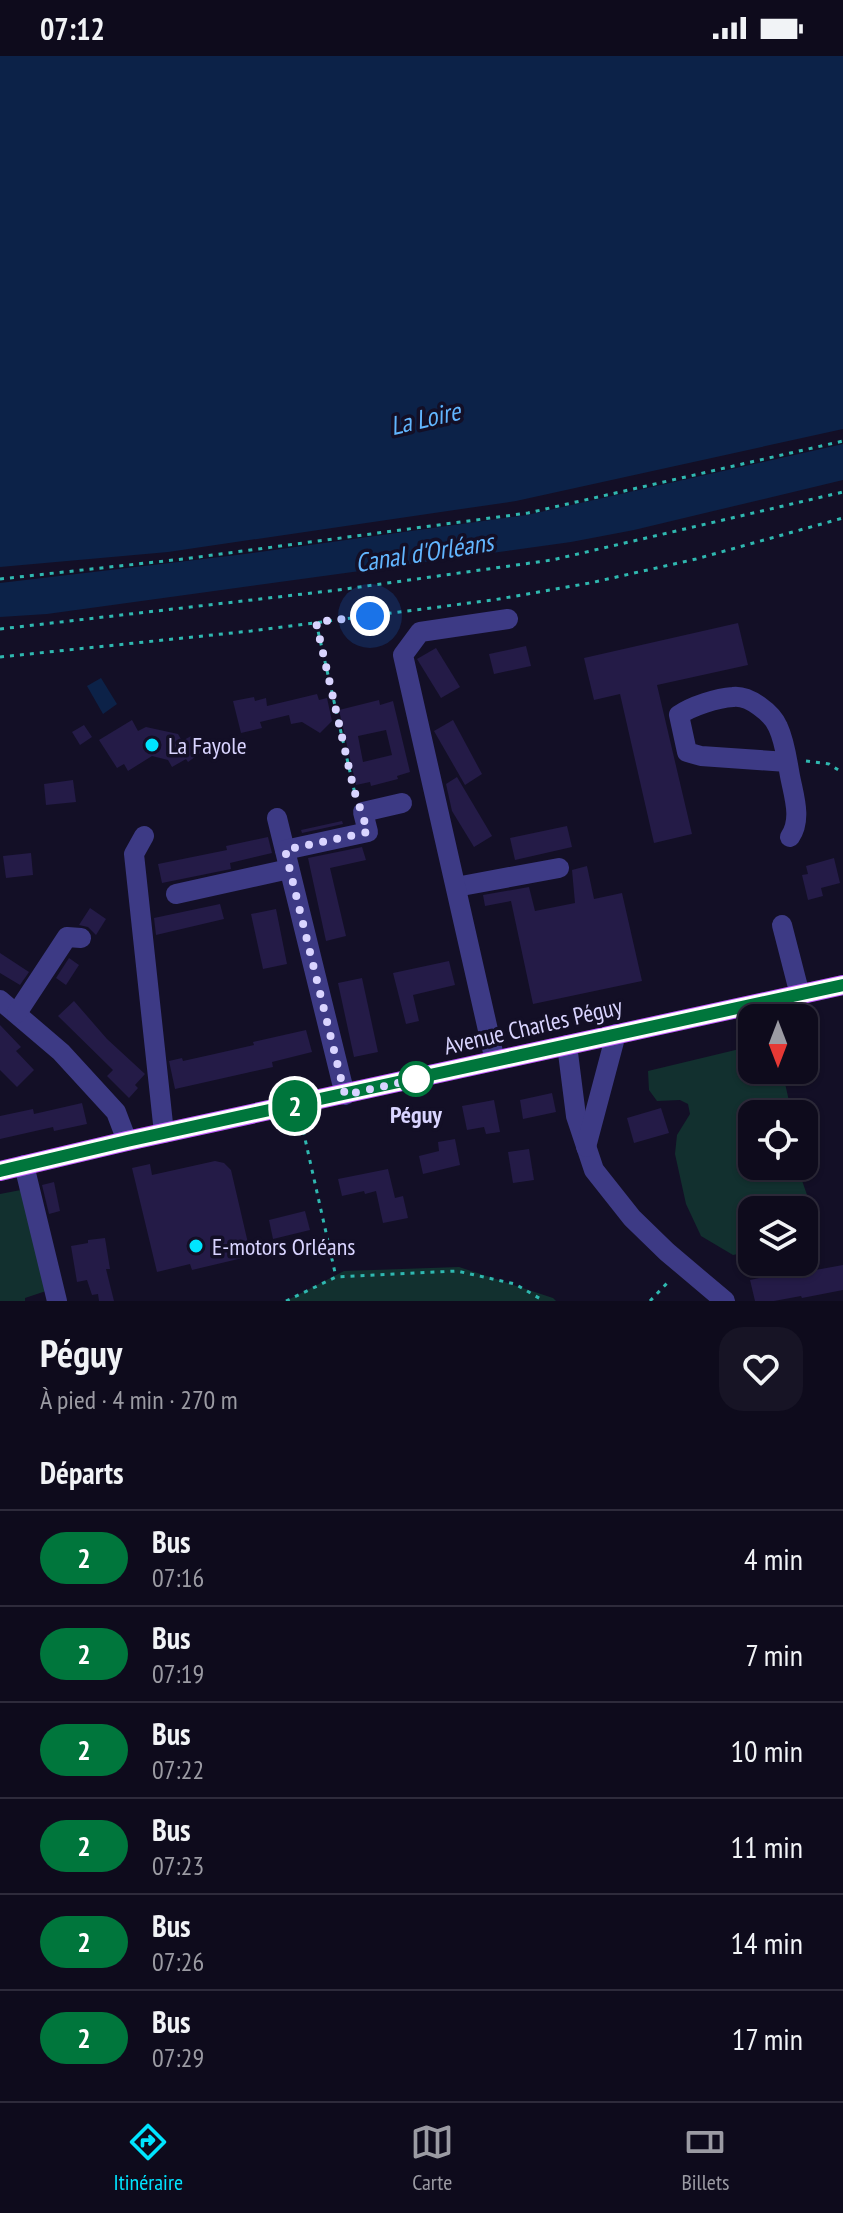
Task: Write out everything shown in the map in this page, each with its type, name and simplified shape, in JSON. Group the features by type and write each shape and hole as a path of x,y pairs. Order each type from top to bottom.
{"main road":[{"name":"Avenue Charles Péguy","path":"0,1171 843,985"}],"street":[{"path":"495,1061 403,655 420,632 508,619"},
{"path":"787,760 701,756 687,752 679,715 689,708 735,696 760,707 778,725 787,760 796,805 796,827 790,837"},
{"path":"176,894 287,859 402,803"},
{"path":"277,818 345,1095"},
{"path":"144,836 134,854 164,1133"},
{"path":"456,887 559,868"},
{"path":"782,925 800,995"},
{"path":"17,1013 67,937 81,938"},
{"path":"0,1000 61,1052 116,1112 127,1141"},
{"path":"586,1147 616,1034"},
{"path":"567,1045 576,1116 594,1170 632,1218 725,1301"},
{"path":"24,1165 57,1301"}],"path":[{"path":"0,579 183,559 528,513 843,441"},
{"path":"0,629 338,590 552,560 843,492"},
{"path":"0,657 479,602 590,583 696,559 843,518"},
{"path":"316,622 354,790 365,822"},
{"path":"787,760 829,764 843,773"},
{"path":"300,1114 336,1277"},
{"path":"650,1301 684,1266"},
{"path":"286,1301 336,1277 457,1271 515,1284 544,1301"}],"green space":[{"path":"738,1049 738,1084 785,1084 789,1100 738,1100 738,1180 802,1180 807,1196 738,1196 738,1254 733,1255 701,1236 686,1204 675,1154 677,1135 690,1114 688,1104 680,1100 657,1101 649,1090 648,1071"},
{"path":"26,1189 49,1290 25,1298 25,1301 0,1301 0,1194"},
{"path":"459,1267 556,1301 286,1301 344,1271"}],"water":[{"name":"La Loire","path":"0,56 843,56 843,429 516,501 168,552 0,567"},
{"name":"Canal d'Orléans","path":"843,444 843,480 634,530 571,542 47,614 0,617 0,583 237,555 527,515"},
{"path":"101,678 117,704 103,714 87,686"}],"building":[{"path":"738,623 748,665 657,685 692,834 654,843 620,694 594,700 584,658"},
{"path":"526,646 531,666 494,674 489,654"},
{"path":"436,648 460,687 441,698 417,659"},
{"path":"317,694 319,700 327,698 332,721 320,733 302,722 291,724 289,715 260,722 262,728 241,733 233,701 266,698 267,706"},
{"path":"379,700 380,705 393,701 410,772 397,776 398,779 371,786 370,782 356,785 339,710","holes":["386,730 392,755 363,762 358,736"]},
{"name":"La Fayole","path":"132,720 138,731 146,727 178,734 182,741 193,735 203,751 188,762 186,759 172,767 168,760 152,756 128,771 124,764 117,768 99,740"},
{"path":"453,720 482,774 465,785 434,731"},
{"path":"84,725 92,737 80,745 72,732"},
{"path":"457,777 492,836 474,847 452,811 446,784"},
{"path":"73,780 76,802 46,805 44,784"},
{"path":"342,821 343,824 302,833 301,830"},
{"path":"567,826 572,847 515,860 510,838"},
{"path":"268,837 272,853 230,863 231,869 162,883 158,864 227,850 226,846"},
{"path":"362,847 366,860 330,868 346,936 326,941 308,858"},
{"path":"31,853 33,875 6,878 3,856"},
{"path":"834,858 840,883 821,888 823,896 808,900 802,875 808,874 806,866"},
{"path":"587,866 594,899 622,893 642,981 533,1004 511,901 485,906 483,895 529,887 535,911 575,903 572,870"},
{"path":"220,904 224,919 156,935 154,918"},
{"path":"90,908 106,919 96,935 88,927 79,925"},
{"path":"276,909 287,964 263,969 251,914"},
{"path":"0,953 29,972 20,985 0,973"},
{"path":"69,958 79,965 66,985 56,978"},
{"path":"449,961 455,985 413,995 419,1021 406,1024 393,973"},
{"path":"362,978 378,1052 354,1057 338,983"},
{"path":"74,1001 107,1039 145,1074 129,1098 107,1076 113,1070 58,1016"},
{"path":"0,1025 21,1047 16,1051 34,1070 17,1087 0,1070"},
{"path":"306,1030 312,1052 272,1062 273,1067 175,1089 169,1061 210,1055"},
{"path":"552,1093 556,1112 523,1119 520,1100"},
{"path":"494,1100 500,1132 486,1134 484,1127 467,1130 462,1106"},
{"path":"82,1103 87,1124 54,1131 53,1127 0,1139 0,1116 33,1109 34,1114"},
{"path":"661,1108 669,1133 634,1143 627,1118"},
{"path":"455,1139 460,1165 423,1174 419,1156 439,1151 438,1142"},
{"path":"529,1149 534,1180 513,1183 508,1152"},
{"path":"215,1161 224,1163 231,1170 251,1256 192,1270 190,1264 157,1272 132,1168 150,1164 152,1175"},
{"path":"388,1169 395,1198 403,1196 408,1218 383,1223 376,1191 342,1196 338,1179"},
{"path":"54,1182 60,1211 49,1214 42,1185"},
{"path":"305,1211 310,1230 273,1239 269,1220"},
{"path":"105,1238 110,1269 106,1269 114,1301 99,1301 98,1294 92,1295 87,1280 77,1282 71,1246"},
{"path":"843,1265 843,1290 802,1298 755,1301 750,1280 769,1276 818,1276 818,1270"}],"bus line":[{"name":"2","path":"0,1171 843,985"}],"place":[{"name":"La Fayole","path":"152,745"},
{"name":"Péguy","path":"416,1079"},
{"name":"E-motors Orléans","path":"196,1246"}],"route":[{"path":"370,616 316,622 354,790 368,832 285,850 345,1095 420,1078 416,1079"}]}
